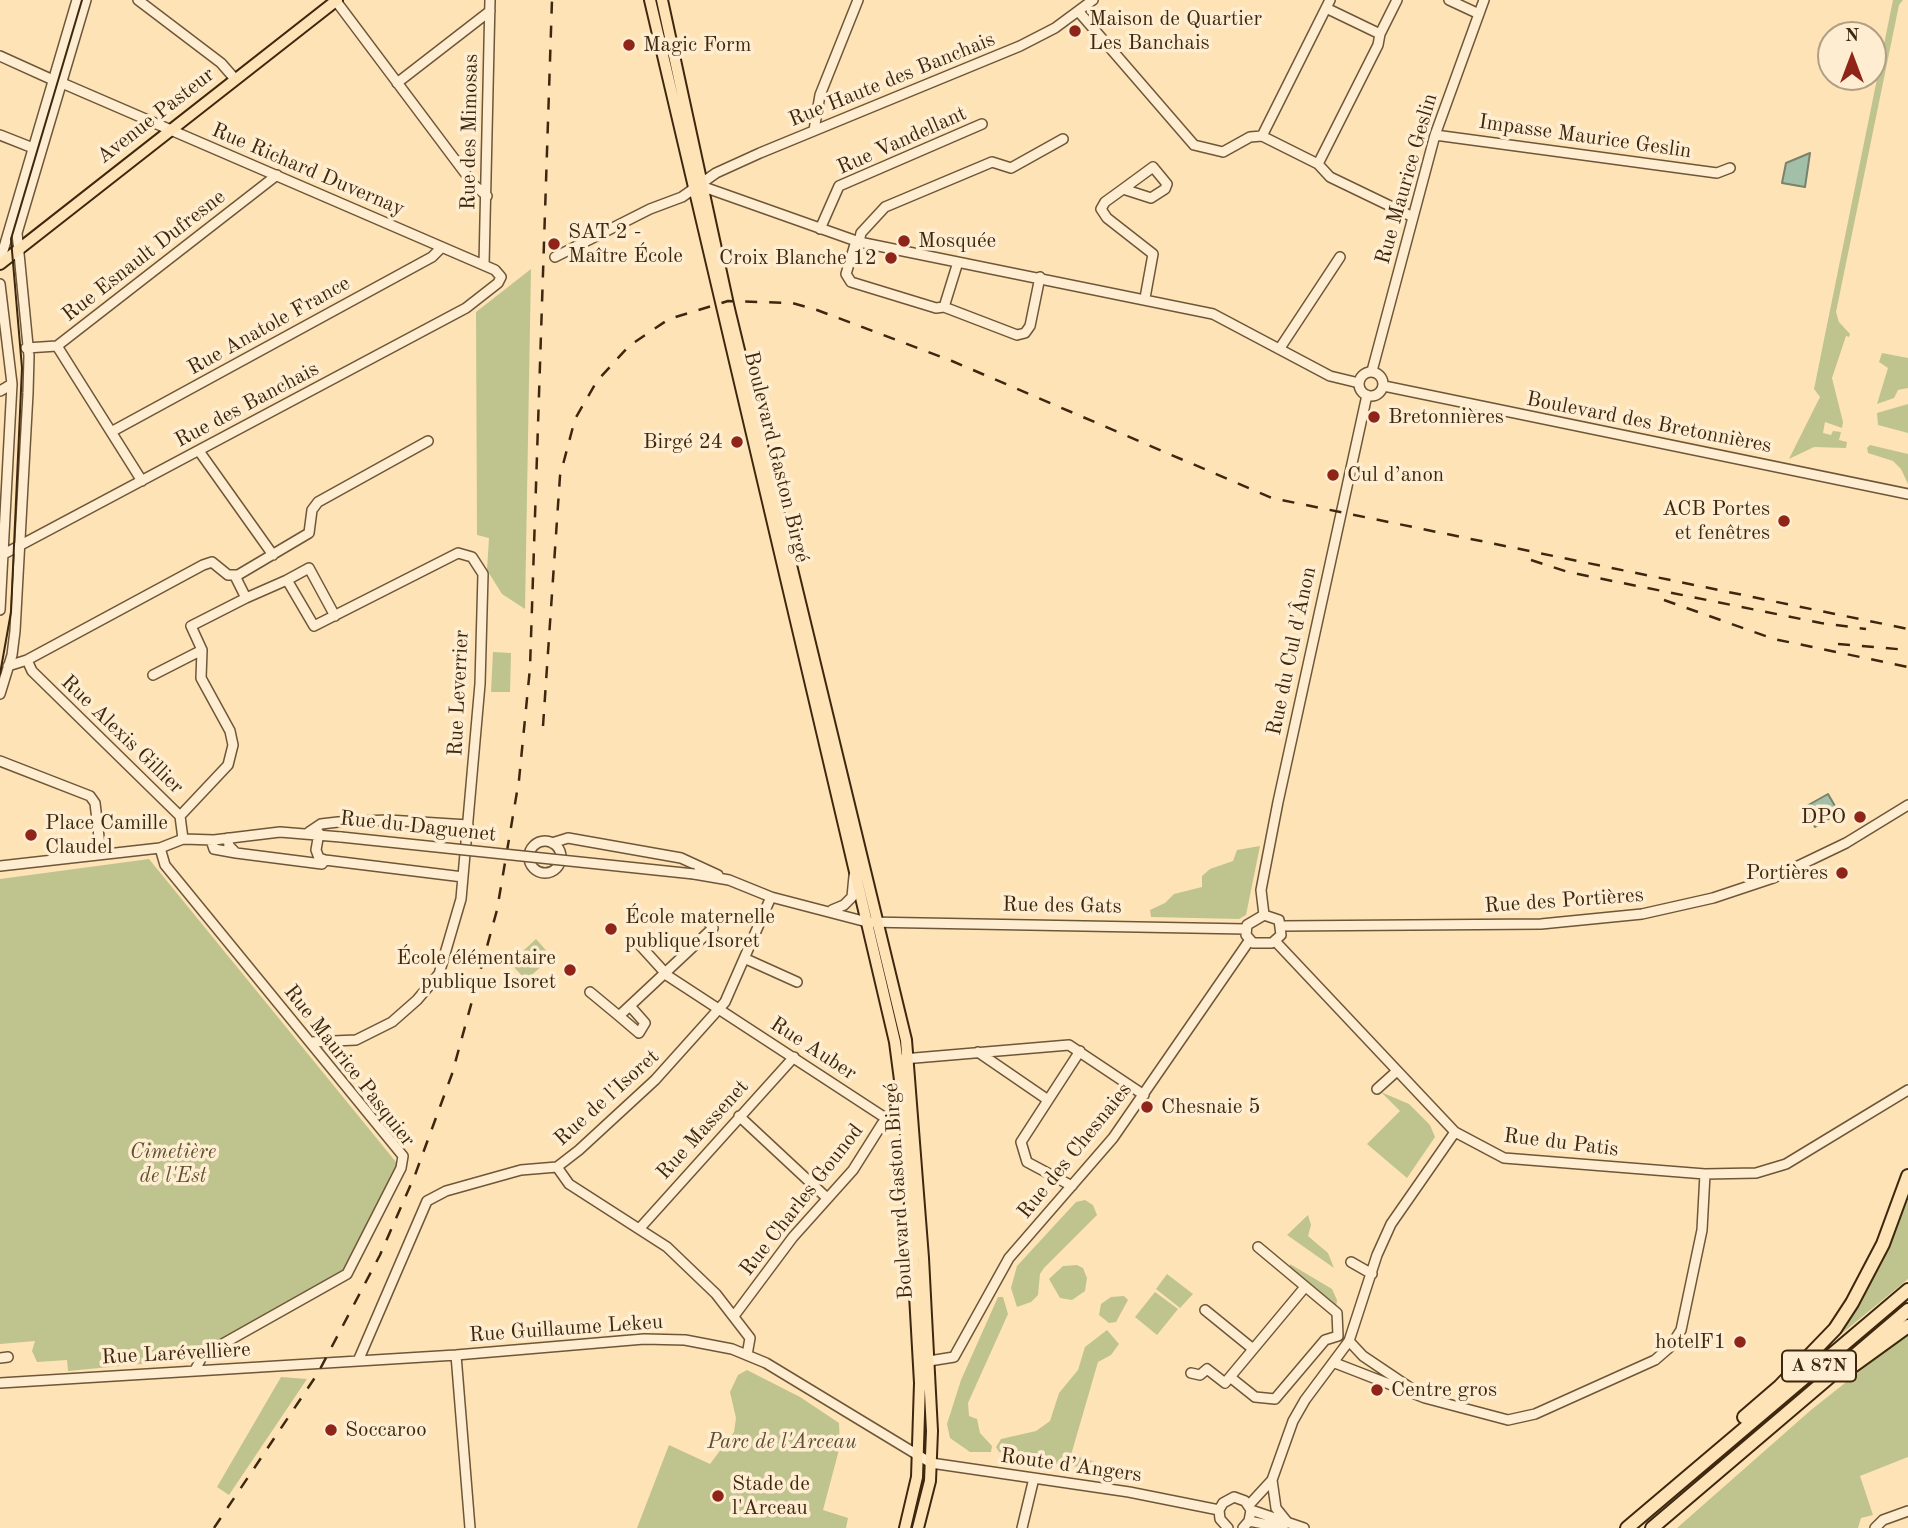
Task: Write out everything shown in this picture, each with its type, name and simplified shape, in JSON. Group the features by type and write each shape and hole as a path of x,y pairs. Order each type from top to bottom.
{"highway":[{"path":"1728,1440 1742,1419 1780,1386 1835,1329 1853,1303 1883,1244 1908,1176"},
{"name":"A 87N","path":"1627,1528 1908,1290"},
{"name":"A 87N","path":"1652,1528 1908,1310"},
{"path":"1827,1380 1854,1367 1908,1326"}],"main road":[{"name":"Boulevard Gaston Birgé","path":"650,0 903,1059 931,1463 918,1528"},
{"name":"Boulevard Gaston Birgé","path":"662,0 697,188 854,874 872,921"},
{"name":"Avenue Pasteur","path":"0,262 337,1"},
{"name":"Boulevard Gaston Birgé","path":"903,1059 924,1362 917,1477 905,1528"}],"street":[{"path":"0,694 15,631 28,393 18,226 77,0"},
{"path":"0,262 33,148 86,0"},
{"path":"138,0 221,63 235,79"},
{"name":"Rue des Mimosas","path":"484,265 490,0"},
{"path":"814,130 820,94 858,0"},
{"name":"Rue Haute des Banchais","path":"555,257 697,188 716,173 1020,46 1093,0"},
{"path":"1318,164 1378,45 1380,34 1397,0"},
{"path":"1449,0 1479,15"},
{"name":"Rue Maurice Geslin","path":"1372,371 1435,135 1484,0"},
{"path":"337,1 474,185 486,196"},
{"path":"1262,136 1328,4 1380,34"},
{"path":"1082,6 1194,145 1223,152 1250,137 1262,136 1318,164 1329,177 1413,217"},
{"path":"397,83 490,11"},
{"name":"Rue Richard Duvernay","path":"0,56 500,274"},
{"name":"Rue Vandellant","path":"820,229 839,186 982,124"},
{"path":"0,135 33,148"},
{"name":"Impasse Maurice Geslin","path":"1435,135 1717,173 1730,168"},
{"path":"1040,277 1030,326 1020,335 944,307 936,308 848,280 846,271 861,233 886,207 992,162 1011,168 1063,139"},
{"path":"1123,189 1150,198 1165,189 1167,184 1153,167 1105,202 1101,209 1107,218 1153,254 1144,298"},
{"name":"Rue Esnault Dufresne","path":"26,348 57,346 277,175"},
{"path":"697,188 857,242 1213,314 1330,376 1359,383 1367,395 1378,394 1384,386 1381,376 1372,371 1365,373 1359,383"},
{"name":"Rue Anatole France","path":"111,432 432,257 442,247"},
{"path":"1280,348 1340,257"},
{"path":"944,307 958,262"},
{"name":"Rue des Banchais","path":"1,555 466,308 498,283 500,274"},
{"path":"0,284 12,384 0,610"},
{"path":"57,346 142,481"},
{"path":"0,391 12,384"},
{"name":"Boulevard des Bretonnières","path":"1384,386 1908,494"},
{"name":"Rue du Cul d'Ânon","path":"1264,915 1261,890 1278,802 1367,395"},
{"path":"8,667 27,660 204,565 216,564 227,574 235,576 311,531 315,504 428,441"},
{"path":"199,451 273,555"},
{"name":"Rue Leverrier","path":"311,1042 356,1040 392,1022 417,1000 439,974 461,900 480,684 483,574 467,554 453,555 335,616"},
{"path":"180,816 228,765 233,754 233,738 200,674 202,650 191,626 310,568 335,616 314,626 287,580"},
{"path":"235,576 246,598"},
{"path":"153,675 202,650"},
{"name":"Rue Alexis Gillier","path":"27,660 32,671 180,816 183,839"},
{"path":"0,761 90,796 95,803 101,854"},
{"name":"Rue des Portières","path":"1282,926 1541,924 1642,914 1713,898 1773,877 1846,843 1908,805"},
{"path":"463,877 325,860 319,858 314,833 321,824 338,822 388,820 468,825"},
{"name":"Rue du Daguenet","path":"0,866 160,848 183,839 211,840 280,832 314,833 694,874 729,880 771,897 872,921"},
{"path":"228,838 229,846 236,853"},
{"path":"552,843 568,838 681,858 729,880"},
{"path":"211,840 214,849 236,853 322,864 325,860"},
{"name":"Rue Maurice Pasquier","path":"160,848 165,865 400,1152 401,1168 347,1274 204,1355 195,1370"},
{"path":"830,911 849,900 853,893 854,874"},
{"name":"Rue de l'Isoret","path":"356,1361 428,1201 446,1191 521,1170 557,1167 579,1150 655,1080 720,1008 746,959 771,897"},
{"path":"1264,915 1275,917 1282,926 1275,941 1257,944 1249,940 1245,929 1249,922 1264,915"},
{"path":"619,1016 713,928 704,916"},
{"name":"Rue des Gats","path":"872,921 1245,929"},
{"name":"Rue des Chesnaies","path":"924,1362 954,1357 1009,1258 1113,1138 1249,940"},
{"name":"Rue du Patis","path":"1275,941 1455,1132 1504,1158 1705,1174 1748,1174 1775,1168 1908,1090"},
{"name":"Rue Auber","path":"638,943 665,974 887,1119"},
{"path":"746,959 797,982"},
{"path":"590,992 635,1032 640,1032 646,1024 630,1006"},
{"path":"903,1059 1062,1045 1080,1051 1144,1095"},
{"path":"1072,1186 1038,1169 1027,1161 1022,1153 1023,1137 1080,1051"},
{"path":"978,1052 1048,1100"},
{"name":"Rue Massenet","path":"640,1228 793,1057"},
{"path":"1377,1089 1397,1071"},
{"path":"739,1116 827,1198"},
{"name":"Rue Charles Gounod","path":"734,1317 793,1237 853,1170 887,1119 905,1118"},
{"path":"1304,1528 1246,1525 1250,1508 1272,1480 1293,1421 1349,1341 1391,1224 1455,1132"},
{"path":"557,1167 569,1184 667,1247 734,1317 752,1342 747,1355"},
{"path":"1335,1363 1425,1398 1507,1420 1535,1414 1655,1360 1671,1346 1681,1330 1702,1230 1705,1174"},
{"path":"1230,1377 1255,1397 1275,1399 1325,1340 1338,1336 1337,1313 1258,1247"},
{"path":"1351,1262 1372,1274"},
{"path":"1191,1373 1200,1375 1206,1369 1225,1383 1305,1287"},
{"path":"1205,1310 1253,1349"},
{"name":"Rue Guillaume Lekeu","path":"356,1361 644,1339 702,1342 747,1355 781,1372 918,1458"},
{"path":"1349,1341 1363,1356 1425,1398"},
{"path":"456,1355 470,1528"},
{"name":"Rue Larévellière","path":"0,1383 356,1361"},
{"name":"Route d’Angers","path":"918,1458 931,1463 1219,1510"},
{"path":"1022,1528 1034,1478"},
{"path":"1272,1480 1276,1508 1286,1526"},
{"path":"1228,1528 1220,1519 1219,1510 1229,1498 1260,1494"},
{"path":"1240,1498 1250,1508 1286,1526"},
{"path":"1875,1528 1883,1520 1908,1511"}],"green space":[{"path":"1893,0 1903,0 1899,5 1887,63 1887,30"},
{"path":"1875,91 1881,91 1836,312 1839,322 1850,334 1849,337 1846,336 1832,378 1843,422 1842,428 1825,422 1823,433 1831,435 1833,431 1841,432 1839,440 1847,442 1846,448 1814,447 1789,459 1820,397 1814,389"},
{"path":"531,269 525,609 502,594 487,570 489,538 477,535 476,312"},
{"path":"1882,353 1908,358 1908,388 1898,390 1894,398 1877,404 1888,368 1879,362"},
{"path":"1908,404 1908,433 1878,425 1877,413"},
{"path":"1870,445 1908,454 1908,484 1901,469 1893,461 1868,453 1867,448"},
{"path":"493,652 511,653 510,692 491,692"},
{"path":"1260,846 1246,915 1239,919 1151,917 1150,910 1165,903 1174,894 1202,887 1202,876 1210,869 1233,861 1237,850"},
{"name":"Cimetière de l'Est","path":"149,859 396,1162 396,1166 343,1270 183,1360 68,1371 67,1360 37,1362 32,1351 35,1341 0,1344 0,879"},
{"path":"536,939 552,957 526,980 510,963"},
{"path":"1381,1092 1409,1104 1430,1125 1435,1137 1407,1178 1367,1144 1400,1111"},
{"path":"1908,1186 1908,1279 1834,1340 1835,1337"},
{"path":"1085,1200 1093,1205 1097,1215 1044,1268 1040,1274 1038,1295 1031,1302 1017,1307 1011,1288 1017,1266 1076,1202"},
{"path":"1308,1215 1311,1225 1308,1236 1328,1253 1334,1268 1287,1235"},
{"path":"1290,1264 1332,1289 1337,1300 1336,1308 1290,1269"},
{"path":"1077,1265 1083,1268 1087,1278 1085,1291 1072,1300 1060,1298 1049,1279 1063,1266"},
{"path":"1167,1274 1193,1294 1180,1308 1156,1289"},
{"path":"1155,1292 1178,1309 1157,1335 1135,1317"},
{"path":"1124,1296 1128,1300 1116,1322 1109,1323 1099,1315 1101,1304 1111,1297"},
{"path":"998,1297 1003,1297 1008,1314 968,1403 969,1416 977,1419 980,1433 992,1446 991,1452 970,1452 950,1438 947,1424 961,1380"},
{"path":"1107,1330 1119,1344 1111,1355 1098,1362 1071,1455 1114,1467 1115,1471 1063,1465 999,1452 996,1447 1001,1439 1036,1431 1050,1421 1059,1393 1078,1370 1085,1347"},
{"path":"1908,1333 1908,1457 1860,1476 1873,1515 1861,1518 1858,1528 1677,1528 1811,1410"},
{"name":"Parc de l'Arceau","path":"747,1370 800,1397 839,1423 840,1446 823,1510 848,1518 846,1528 637,1528 669,1445 710,1464 734,1432 736,1418 730,1392 738,1375"},
{"path":"281,1377 307,1379 229,1495 217,1487"}],"shaded area":[{"path":"1810,153 1805,187 1782,183 1786,163"},
{"path":"1828,794 1839,813 1815,827 1803,808"}],"tram line":[{"path":"0,674 11,612 22,368 11,239 82,0"}],"railway":[{"path":"214,1528 318,1373 380,1255 415,1175 452,1074 497,910 519,780 530,668 552,0"},
{"path":"543,726 560,476 575,419 597,381 629,346 669,319 728,301 792,303 817,310 952,361 1272,498 1908,629"},
{"path":"1531,560 1568,572 1821,623 1866,629"},
{"path":"1664,600 1774,639 1908,667"},
{"path":"1838,644 1908,650"}],"place":[{"name":"Maison de Quartier Les Banchais","path":"1075,31"},
{"name":"Magic Form","path":"629,45"},
{"name":"Mosquée","path":"904,241"},
{"name":"SAT 2 - Maître École","path":"554,244"},
{"name":"Croix Blanche 12","path":"891,258"},
{"name":"Bretonnières","path":"1374,417"},
{"name":"Birgé 24","path":"737,442"},
{"name":"Cul d’anon","path":"1333,475"},
{"name":"ACB Portes et fenêtres","path":"1784,521"},
{"name":"DPO","path":"1860,817"},
{"name":"Place Camille Claudel","path":"31,835"},
{"name":"Portières","path":"1842,873"},
{"name":"École maternelle publique Isoret","path":"611,929"},
{"name":"École élémentaire publique Isoret","path":"570,970"},
{"name":"Chesnaie 5","path":"1147,1107"},
{"name":"hotelF1","path":"1740,1342"},
{"name":"Centre gros","path":"1377,1390"},
{"name":"Soccaroo","path":"331,1430"},
{"name":"Stade de l'Arceau","path":"718,1496"}]}
